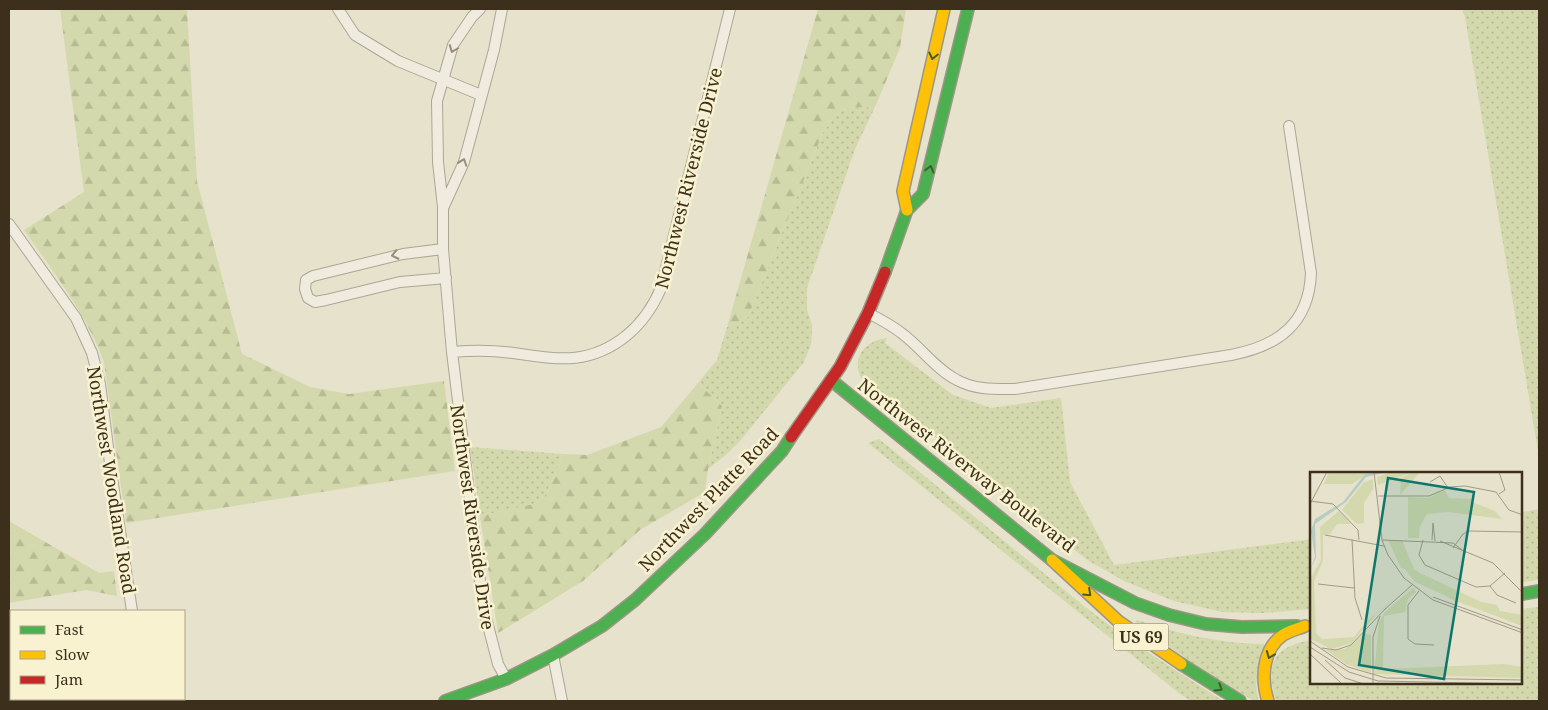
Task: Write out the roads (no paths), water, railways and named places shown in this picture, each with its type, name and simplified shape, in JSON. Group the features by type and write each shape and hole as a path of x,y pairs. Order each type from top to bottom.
{"main road":[{"name":"Northwest Platte Road","path":"907,210 903,190 944,9"},
{"name":"Northwest Platte Road","path":"445,701 506,679 553,656 602,626 622,611 705,534 782,451 844,360 883,279 907,210 923,194 968,9"},
{"name":"Northwest Riverway Boulevard","path":"831,380 1052,560 1135,603 1170,616 1206,624 1242,628 1309,625"},
{"name":"US 69","path":"1052,560 1118,621 1167,655 1240,701"},
{"path":"1523,594 1539,591"},
{"path":"1268,701 1264,673 1272,648 1282,635 1309,625"}],"street":[{"path":"338,9 355,35 398,61 481,94"},
{"path":"444,207 438,162 437,101 453,46 472,17 480,9"},
{"path":"444,207 464,162 502,9"},
{"name":"Northwest Riverside Drive","path":"452,352 476,349 560,359 578,358 596,354 615,344 633,330 645,317 662,288 730,9"},
{"path":"868,312 904,335 957,380 976,387 996,389 1015,389 1231,355 1272,342 1287,330 1299,315 1306,300 1311,273 1289,126"},
{"name":"Northwest Riverside Drive","path":"444,207 443,249 452,352 483,606 496,657 506,679"},
{"name":"Northwest Woodland Road","path":"9,224 76,318 92,353 100,384 132,610"},
{"path":"443,249 403,254 313,276 306,280 305,289 308,298 315,302 400,282 446,278"},
{"path":"553,656 562,701"}]}
